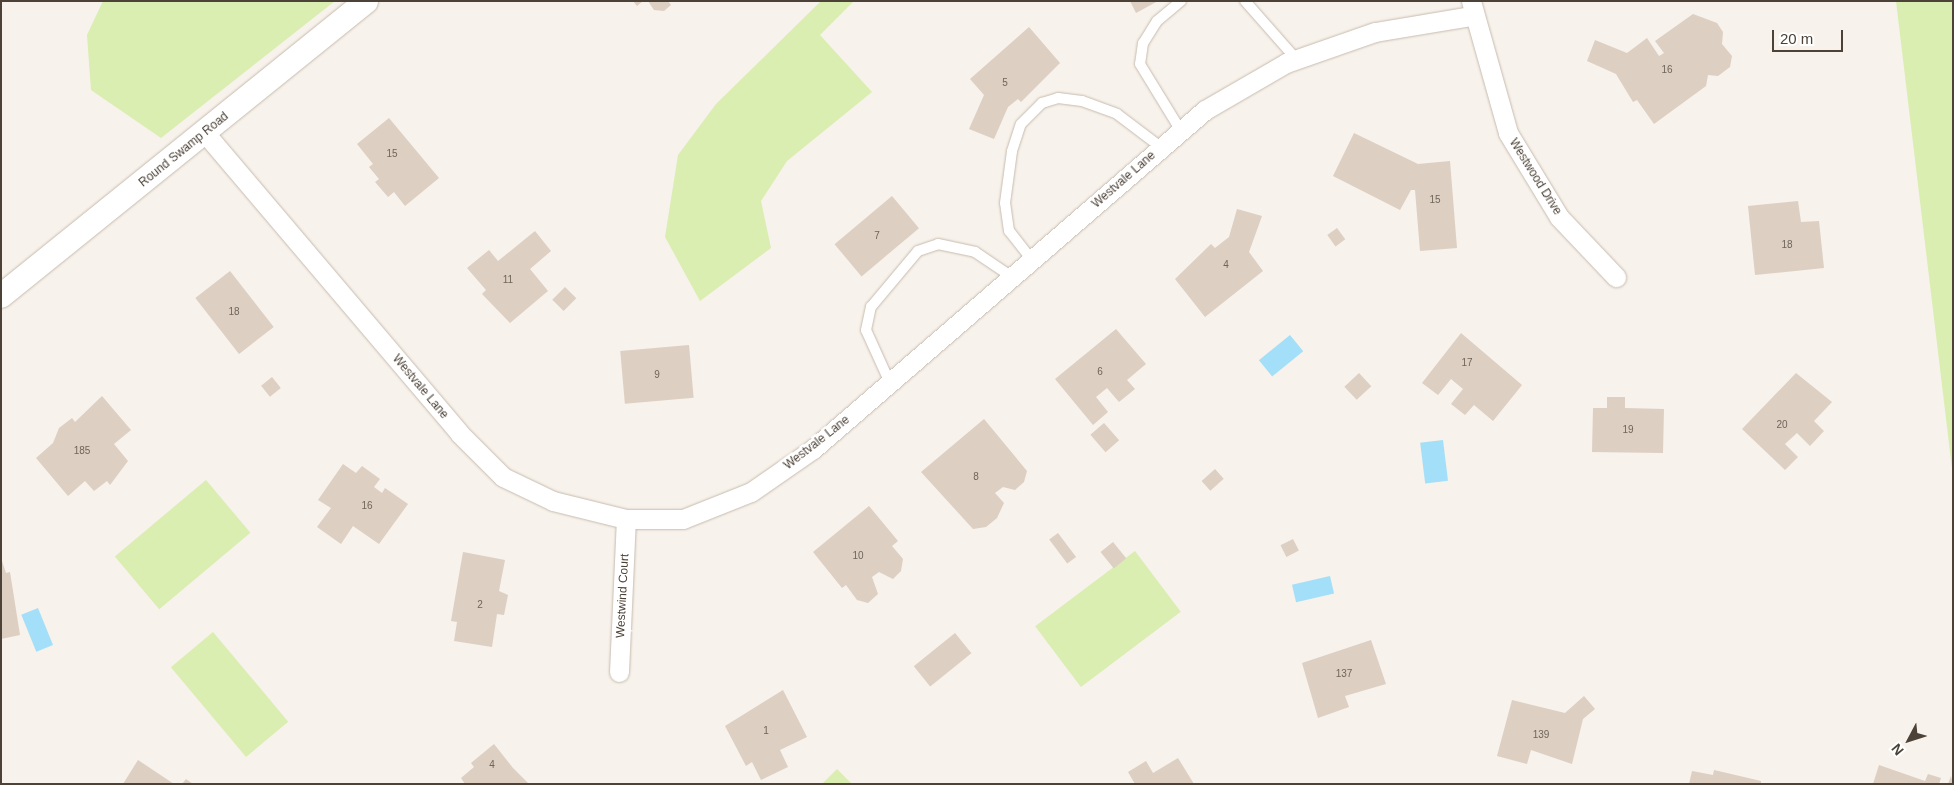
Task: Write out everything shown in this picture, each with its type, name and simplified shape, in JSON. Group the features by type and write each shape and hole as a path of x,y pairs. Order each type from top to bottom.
{"street":[{"name":"Round Swamp Road","path":"1,296 366,1"},
{"name":"Westvale Lane","path":"204,133 459,433 503,477 553,501 626,519 683,519 751,492 813,449 1205,110 1297,60 1375,32 1472,9"},
{"name":"Westwood Drive","path":"1472,9 1508,133 1559,216 1616,277"},
{"name":"Westwind Court","path":"619,672 626,519"}],"lane":[{"path":"1180,1 1157,21 1143,43 1140,64 1182,131"},
{"path":"1245,1 1297,60"},
{"path":"1032,260 1009,231 1005,203 1012,151 1021,124 1042,103 1058,98 1082,101 1108,110 1162,148"},
{"path":"890,382 866,330 871,307 918,251 938,244 975,252 1012,277"}],"green space":[{"path":"103,1 335,1 161,138 91,90 87,35"},
{"path":"821,1 854,1 820,35 872,92 787,161 761,201 771,248 700,301 665,237 678,155 716,104"},
{"path":"1896,1 1953,1 1953,477"},
{"path":"206,480 250,533 159,609 115,556"},
{"path":"1135,551 1181,612 1081,687 1035,626"},
{"path":"213,632 288,722 246,757 171,667"},
{"path":"837,769 852,784 822,784"}],"water":[{"path":"1290,335 1303,351 1272,376 1259,360"},
{"path":"1443,440 1448,481 1425,483 1420,443"},
{"path":"1330,576 1334,594 1296,602 1292,585"},
{"path":"38,608 53,645 36,652 21,615"}],"building":[{"path":"633,1 643,1 637,6"},
{"path":"648,1 668,1 671,5 664,11 654,10"},
{"path":"1130,1 1158,1 1136,13"},
{"path":"1693,14 1717,23 1723,32 1722,44 1732,56 1730,67 1718,76 1708,75 1706,86 1654,124 1637,100 1633,102 1616,74 1587,61 1595,40 1627,53 1647,38 1659,56 1664,53 1655,41"},
{"path":"1029,27 1060,63 1021,102 1018,99 1008,107 994,139 969,129 984,95 970,79"},
{"path":"389,118 439,178 405,206 394,192 388,197 375,182 379,179 369,167 373,164 357,144"},
{"path":"1354,133 1418,164 1450,161 1457,248 1420,251 1415,190 1411,190 1400,210 1333,176"},
{"path":"892,196 919,228 862,276 835,244"},
{"path":"1798,201 1801,222 1819,221 1824,268 1755,275 1748,206"},
{"path":"1237,209 1262,216 1249,252 1263,271 1205,317 1175,279 1211,244 1215,248 1229,237"},
{"path":"1337,228 1345,239 1336,246 1327,235"},
{"path":"535,231 551,251 530,269 548,291 510,323 482,294 486,290 467,268 489,250 498,261"},
{"path":"230,271 274,327 239,354 195,298"},
{"path":"565,287 576,298 564,311 552,300"},
{"path":"1116,329 1146,364 1127,380 1135,389 1119,402 1107,388 1096,397 1108,412 1093,425 1055,379"},
{"path":"1461,333 1522,385 1493,421 1474,405 1465,415 1451,404 1463,389 1451,379 1438,395 1422,383"},
{"path":"689,345 694,398 625,404 620,351"},
{"path":"1359,373 1371,386 1357,400 1344,387"},
{"path":"1796,373 1832,402 1814,421 1824,431 1810,446 1797,433 1785,444 1798,457 1785,470 1742,429"},
{"path":"272,377 281,388 270,397 261,386"},
{"path":"102,396 131,430 114,444 128,461 110,485 107,481 94,491 85,481 68,496 36,458 53,443 59,428 72,418 75,422"},
{"path":"1607,397 1625,397 1625,408 1664,409 1663,453 1592,452 1593,408 1607,408"},
{"path":"984,419 1027,471 1024,482 1015,490 1003,487 995,493 1004,503 997,518 986,527 973,529 921,472"},
{"path":"1104,423 1119,440 1106,452 1090,435"},
{"path":"343,464 356,473 362,466 380,479 374,487 382,493 385,488 408,504 379,544 353,526 341,544 317,527 331,508 318,500"},
{"path":"1215,469 1224,479 1210,491 1202,481"},
{"path":"869,506 898,541 892,546 903,559 901,571 893,579 879,572 872,577 878,594 868,603 857,600 846,585 842,588 813,552"},
{"path":"1058,533 1076,557 1067,564 1049,540"},
{"path":"1293,539 1299,551 1286,557 1281,545"},
{"path":"1113,542 1126,558 1114,568 1101,552"},
{"path":"463,552 505,560 499,591 508,595 504,615 497,614 492,647 454,641 457,622 451,621"},
{"path":"1,558 6,573 10,572 20,635 1,639"},
{"path":"955,633 971,653 930,687 914,666"},
{"path":"1371,640 1386,684 1345,696 1349,707 1318,718 1302,663"},
{"path":"783,690 807,737 780,750 788,767 761,780 752,762 746,766 725,726"},
{"path":"1584,696 1595,709 1583,719 1572,764 1531,750 1527,764 1497,756 1512,700 1565,713"},
{"path":"494,744 513,768 529,784 465,784 461,778 474,767 471,763"},
{"path":"1178,758 1194,784 1135,784 1128,772 1146,761 1153,773"},
{"path":"138,760 174,784 123,784"},
{"path":"1879,765 1925,781 1928,774 1941,778 1939,784 1873,784"},
{"path":"1714,770 1761,781 1761,784 1689,784 1692,771 1713,775"},
{"path":"1951,776 1953,784 1948,784"},
{"path":"186,779 193,784 182,784"}]}
